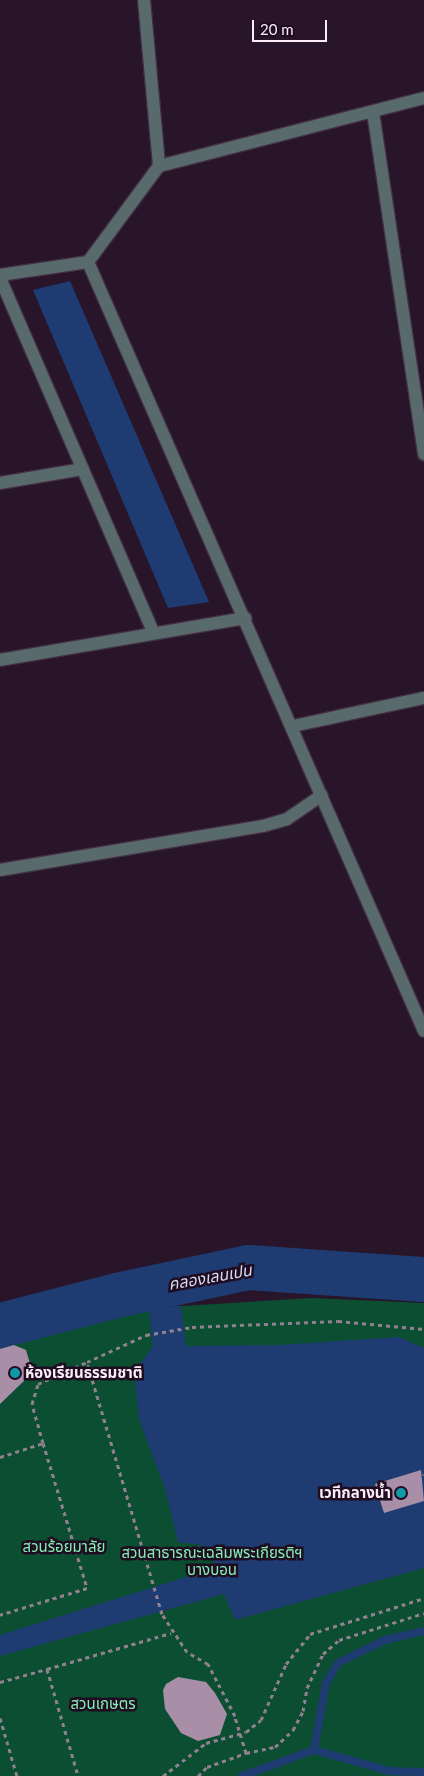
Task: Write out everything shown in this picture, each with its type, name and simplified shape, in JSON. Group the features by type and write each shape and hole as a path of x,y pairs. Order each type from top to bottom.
{"street":[{"path":"144,0 159,166"},
{"path":"154,632 0,276 88,262 159,166 424,98"},
{"path":"373,112 424,454"},
{"path":"88,262 293,726 424,1031"},
{"path":"0,483 83,469"},
{"path":"0,660 154,632 245,618"},
{"path":"293,726 424,698"},
{"path":"0,870 263,826 288,819 322,794"}],"path":[{"path":"0,1615 87,1588 32,1404 38,1384 146,1335 192,1327 338,1321 424,1329"},
{"path":"87,1362 162,1614 171,1633 187,1652 208,1664 235,1716 246,1753"},
{"path":"0,1457 43,1443"},
{"path":"162,1776 206,1743 240,1734 261,1720 286,1664 310,1634 424,1598"},
{"path":"198,1776 207,1767 246,1753 275,1747 293,1730 303,1711 313,1670 322,1654 339,1640 424,1613"},
{"path":"0,1682 171,1633"},
{"path":"47,1669 78,1776"},
{"path":"0,1718 16,1776"}],"green space":[{"name":"สวนสาธารณะเฉลิมพระเกียรติฯ บางบอน","path":"312,1298 424,1303 424,1776 0,1776 0,1346 118,1310"}],"water":[{"path":"70,281 209,602 168,608 33,290"},
{"path":"181,1306 186,1346 279,1345 399,1337 424,1348 424,1568 235,1620 224,1594 0,1656 0,1635 218,1567 201,1545 178,1542 165,1489 139,1419 134,1373 153,1346 149,1308"}],"building":[{"name":"ห้องเรียนธรรมชาติ","path":"14,1345 26,1350 31,1367 27,1378 0,1404 0,1349"},
{"name":"เวทีกลางน้ำ","path":"421,1470 424,1501 384,1513 375,1484"},
{"path":"178,1677 206,1682 215,1693 227,1714 220,1735 198,1741 181,1733 165,1709 163,1690 166,1684"}],"waterway":[{"name":"คลองเลนเปน","path":"0,1325 116,1295 248,1267 424,1279"},
{"path":"314,1750 326,1683 338,1663 385,1640 424,1631"},
{"path":"242,1776 314,1750 389,1771 424,1772"}],"place":[{"name":"ห้องเรียนธรรมชาติ","path":"15,1373"},
{"name":"เวทีกลางน้ำ","path":"401,1493"}],"park label":[{"name":"สวนร้อยมาลัย","path":"64,1547"},
{"name":"สวนเกษตร","path":"103,1704"}]}
